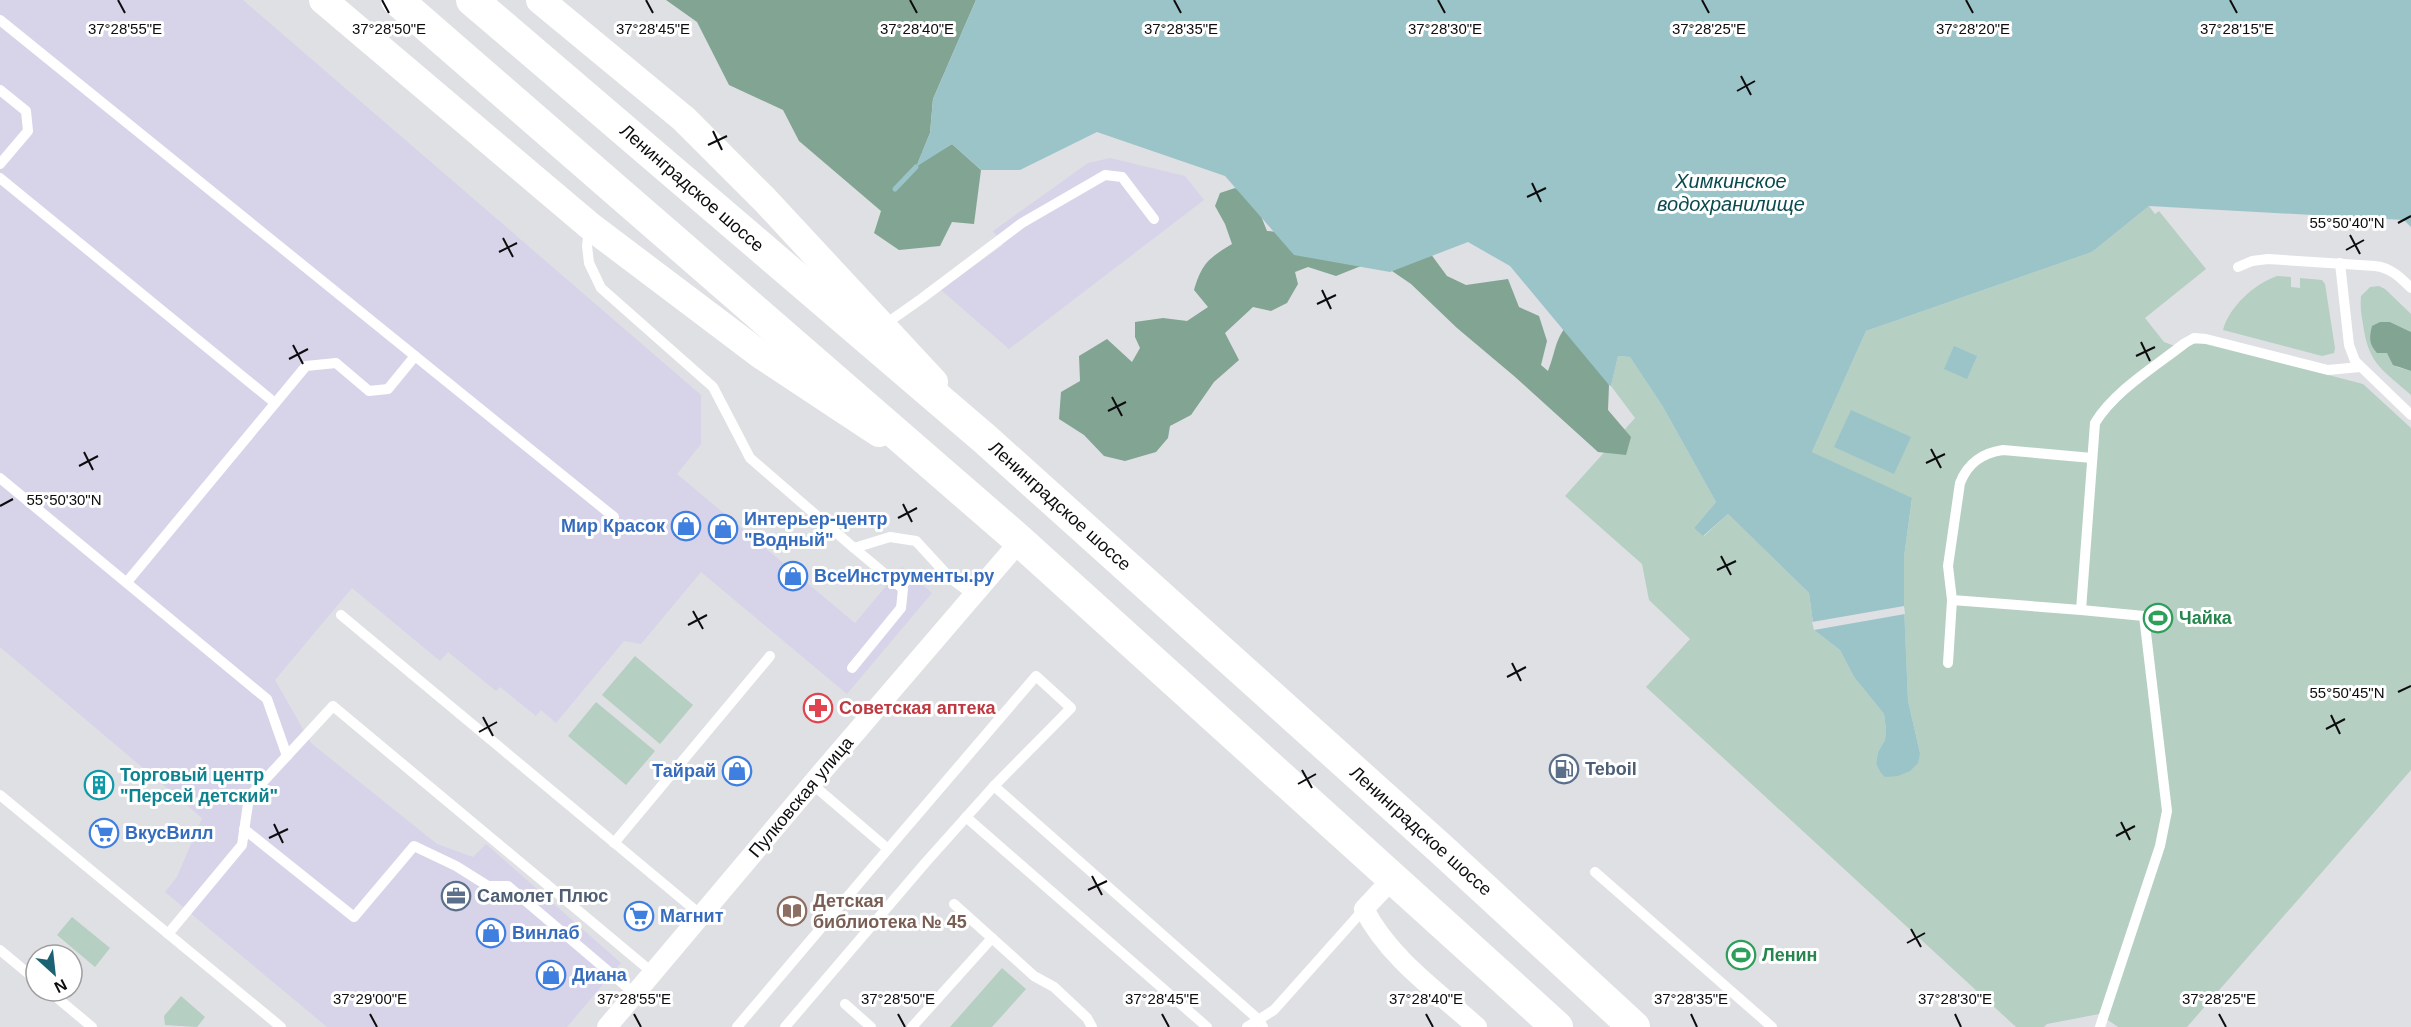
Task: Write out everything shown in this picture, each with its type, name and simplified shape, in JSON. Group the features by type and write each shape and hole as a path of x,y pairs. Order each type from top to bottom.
{"main road":[{"path":"323,0 590,226 761,355 950,480"},
{"path":"398,0 1020,541 1557,1027"},
{"name":"Ленинградское шоссе","path":"472,0 985,439 1442,849 1634,1027"},
{"path":"540,0 684,119 765,200 883,325 985,439"}],"street":[{"name":"Пулковская улица","path":"607,1027 1020,541"},
{"path":"1392,879 1364,909 1374,930 1390,950 1477,1027"}],"lane":[{"path":"0,20 614,517"},
{"path":"0,90 26,111 28,130 0,164"},
{"path":"883,325 1022,223 1106,175 1122,177 1154,219"},
{"path":"0,178 275,403"},
{"path":"590,226 587,246 589,263 601,288 712,387 750,458 903,589 902,608 852,668"},
{"path":"2238,267 2252,261 2268,259 2383,267 2398,274 2411,288"},
{"path":"2340,263 2349,345 2355,361 2411,415"},
{"path":"2081,610 2095,423 2103,410 2194,338 2328,370 2360,367"},
{"path":"127,582 306,366 336,363 369,391 388,389 416,356"},
{"path":"1948,663 1952,600 1948,566 1960,483 1964,472 1989,452 2003,450 2092,458"},
{"path":"0,478 267,699 287,756"},
{"path":"854,548 890,537 916,541 950,578 973,596"},
{"path":"1952,600 2144,616 2167,811 2160,846 2100,1027"},
{"path":"341,615 701,915"},
{"path":"614,843 770,656"},
{"path":"744,1025 888,849 1036,676 1071,708 966,817 784,1027"},
{"path":"168,934 242,845 249,797 333,706 653,973"},
{"path":"812,784 888,849"},
{"path":"994,786 1261,1024"},
{"path":"0,795 281,1027"},
{"path":"966,817 1207,1027"},
{"path":"244,829 354,917 414,846 456,866 488,886 508,886 635,994"},
{"path":"1595,872 1772,1027"},
{"path":"954,904 1034,976 1054,987 1087,1018 1092,1027"},
{"path":"1247,1027 1261,1024 1364,909"},
{"path":"912,1027 992,938"},
{"path":"0,950 24,970"},
{"path":"63,1003 92,1027"},
{"path":"845,1004 871,1027"}],"shaded area":[{"path":"0,0 243,0 701,395 701,444 677,474 855,623 902,567 932,593 847,694 701,572 641,644 624,641 556,723 541,710 536,716 500,687 496,691 448,652 440,661 352,588 275,680 311,743 437,844 473,857 486,844 621,963 567,1027 327,1027 165,892 177,877 202,818 0,647"},
{"path":"1110,158 1185,176 1204,200 1009,349 941,290 1003,245 993,231 1088,163"}],"green space":[{"path":"666,0 976,0 933,99 930,133 917,165 952,144 981,170 974,224 952,222 940,246 899,250 874,233 881,211 799,141 783,110 729,85 697,22"},
{"path":"1235,188 1255,201 1267,231 1422,242 1447,276 1466,285 1508,279 1519,307 1539,316 1547,341 1541,365 1548,371 1557,342 1567,325 1597,362 1609,385 1608,410 1631,437 1626,455 1598,452 1457,328 1411,284 1376,260 1336,276 1308,267 1295,272 1298,284 1287,303 1271,311 1253,307 1225,333 1239,360 1214,382 1191,415 1170,426 1168,438 1156,452 1125,461 1104,456 1084,435 1059,419 1061,392 1080,381 1079,356 1107,339 1132,362 1140,348 1135,337 1135,322 1163,318 1187,321 1208,307 1194,290 1207,262 1232,244 1215,206 1220,193"},
{"name":"Чайка","path":"2149,206 2155,214 2159,211 2206,269 2145,318 2164,342 2183,349 2193,344 2206,343 2363,384 2411,428 2411,770 2187,1027 2118,1027 2099,1014 2047,1024 2044,1027 2016,1027 1646,687 1690,639 1649,600 1642,564 1565,496 1635,418 1611,386 1618,356 1630,357 1663,407 1716,502 1694,528 1704,536 1728,514 1809,593 1814,630 1840,650 1854,677 1884,714 1885,740 1878,752 1876,764 1886,777 1920,753 1908,701 1904,606 1904,557 1912,499 1812,452 1866,331 2092,252"},
{"path":"2277,276 2291,277 2291,287 2300,288 2300,278 2322,280 2325,284 2334,353 2322,356 2223,330 2231,313 2244,297"},
{"path":"2379,286 2411,314 2411,332 2390,322 2387,353 2397,367 2411,371 2411,395 2378,365 2365,338 2361,296 2370,287"},
{"path":"2380,322 2390,322 2411,332 2411,371 2393,365 2387,353 2377,353 2372,347 2370,341 2372,326"},
{"path":"635,656 693,705 660,744 602,695"},
{"path":"596,702 655,751 626,785 568,736"},
{"path":"72,917 110,948 95,967 84,958 84,943 66,943 57,935"},
{"path":"1002,968 1026,989 992,1027 950,1027"},
{"path":"181,996 205,1017 197,1027 165,1025 164,1016"}],"water":[{"name":"Химкинское водохранилище","path":"976,0 2411,0 2411,227 2404,220 2149,206 2092,252 1866,331 1812,452 1912,498 1904,557 1904,606 1908,701 1920,753 1918,763 1910,771 1898,776 1885,777 1876,764 1878,752 1885,740 1884,714 1854,677 1840,650 1814,630 1809,593 1728,514 1703,536 1694,528 1716,502 1663,407 1630,357 1618,356 1611,386 1609,385 1510,266 1468,242 1390,272 1294,255 1225,176 1097,132 1020,170 981,170 952,144 916,167 930,133 933,99"},
{"path":"1954,346 1977,356 1967,379 1944,369"},
{"path":"1851,410 1911,437 1894,474 1834,447"}],"pier":[{"path":"1904,606 1905,614 1814,630 1812,622"}],"waterway":[{"path":"895,189 916,167"}],"place":[{"name":"Мир Красок","path":"686,526"},
{"name":"Интерьер-центр \"Водный\"","path":"723,529"},
{"name":"ВсеИнструменты.ру","path":"793,576"},
{"name":"Чайка","path":"2158,618"},
{"name":"Советская аптека","path":"818,708"},
{"name":"Teboil","path":"1564,769"},
{"name":"Тайрай","path":"737,771"},
{"name":"Торговый центр \"Персей детский\"","path":"99,785"},
{"name":"ВкусВилл","path":"104,833"},
{"name":"Самолет Плюс","path":"456,896"},
{"name":"Детская библиотека № 45","path":"792,911"},
{"name":"Магнит","path":"639,916"},
{"name":"Винлаб","path":"491,933"},
{"name":"Ленин","path":"1741,955"},
{"name":"Диана","path":"551,975"}]}
